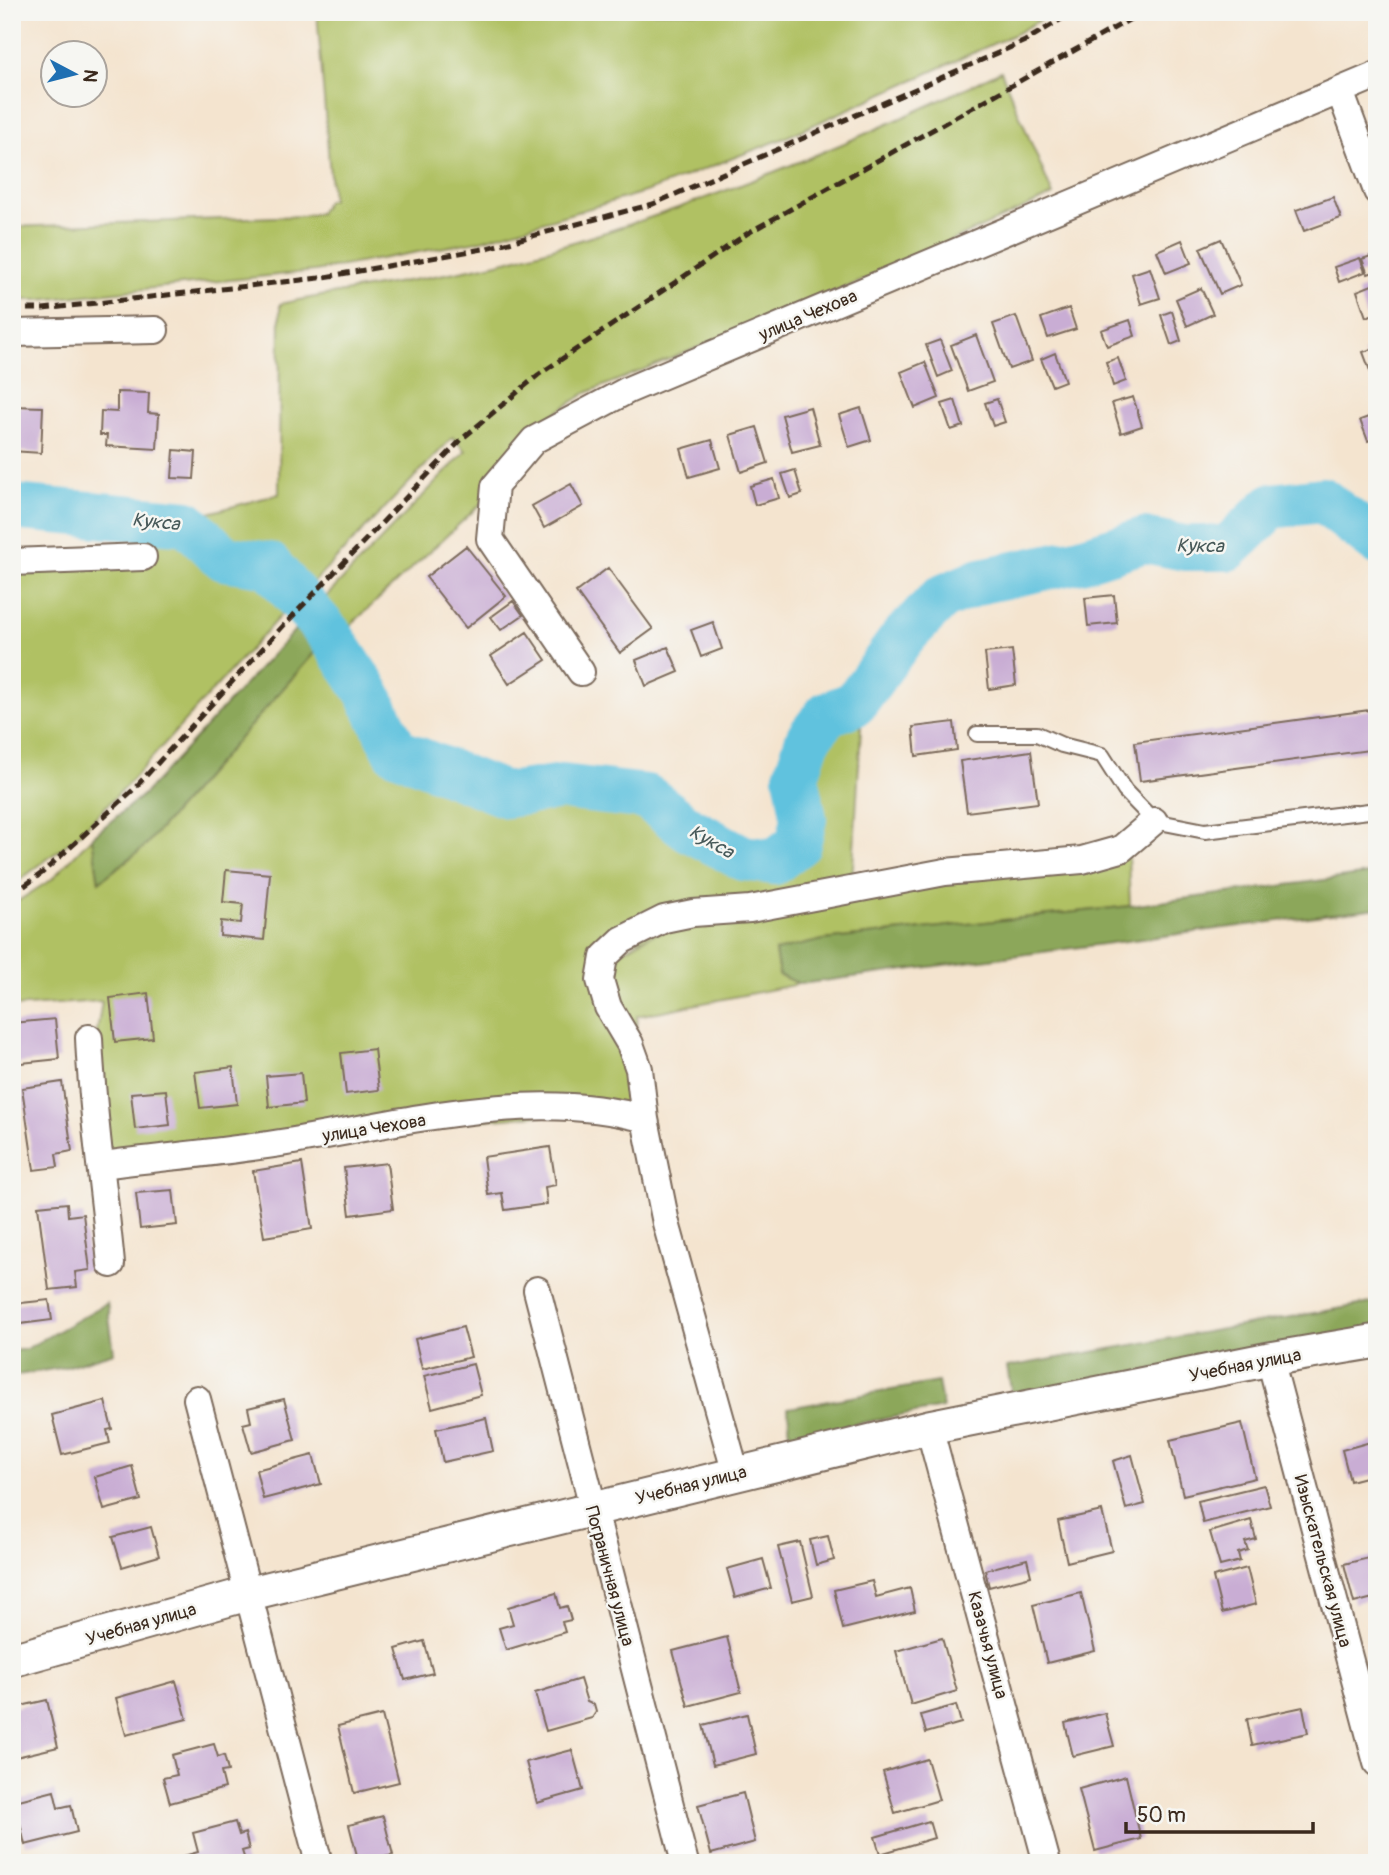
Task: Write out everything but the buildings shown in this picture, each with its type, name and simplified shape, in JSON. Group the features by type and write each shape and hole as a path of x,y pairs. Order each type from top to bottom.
{"street":[{"name":"улица Чехова","path":"581,672 490,539 495,486 534,440 628,390 1377,75"},
{"path":"1340,91 1377,191"},
{"path":"12,333 155,330"},
{"path":"12,562 143,557"},
{"path":"736,1474 666,1223 645,1119 639,1069 630,1044 608,1007 600,980 604,957 622,940 664,919 693,913 750,909 945,872 1082,860 1121,849 1154,821"},
{"path":"89,1038 91,1110 102,1165 111,1264"},
{"name":"улица Чехова","path":"102,1165 266,1145 495,1108 610,1109 645,1119"},
{"name":"Пограничная улица","path":"537,1290 685,1863"},
{"name":"Учебная улица","path":"12,1660 247,1594 929,1427 1270,1359 1377,1341"},
{"name":"Изыскательская улица","path":"1270,1359 1377,1763"},
{"path":"197,1399 319,1863"},
{"name":"Казачья улица","path":"929,1427 1047,1863"}],"lane":[{"path":"978,734 1037,734 1062,745 1102,755 1125,791 1154,821 1205,831 1377,810"}],"green space":[{"path":"317,12 1053,12 1017,33 782,139 648,191 478,241 315,271 40,300 12,300 12,227 303,216 319,213 328,200 332,200"},
{"path":"1001,71 1053,195 869,278 586,393 529,430 484,501 342,633 319,604 466,451 453,437 309,587 273,555 254,549 225,549 194,517 279,494 280,304 482,267 636,222 760,178 821,153"},
{"path":"151,536 189,541 212,564 263,574 290,605 128,784 75,838 12,886 12,569 145,566"},
{"path":"305,619 322,644 143,848 99,882 92,837 145,793"},
{"path":"322,644 387,757 505,803 541,801 564,795 644,808 690,840 741,864 775,869 805,849 812,816 805,778 815,741 833,723 862,712 852,883 752,902 595,954 624,1049 635,1106 109,1154 95,1044 102,1001 12,1007 12,905 52,879 92,837 99,882 143,848"},
{"path":"1128,853 1130,906 823,940 775,952 779,975 799,984 637,1016 637,1035 619,1008 613,989 613,957 667,926"},
{"path":"1377,873 1377,908 800,984 779,975 775,951 823,940 1130,906"},
{"path":"1377,1302 1377,1328 1012,1395 1007,1367"},
{"path":"107,1303 114,1352 65,1367 12,1376 12,1351 26,1349"},
{"path":"938,1382 943,1408 790,1436 788,1408"}],"waterway":[{"name":"Кукса","path":"12,507 187,523 224,558 269,565 330,635 368,693 396,751 507,795 562,787 647,797 689,829 743,858 774,862 798,844 804,819 796,776 808,739 827,714 854,704 902,638 941,598 981,581 1081,560 1144,540 1185,548 1228,548 1272,506 1322,500 1377,542"}],"railway":[{"path":"12,309 43,309 319,278 483,249 653,204 1025,41 1073,12"},
{"path":"12,895 42,873 133,790 285,624 463,438 538,375 748,233 1143,12"}]}
